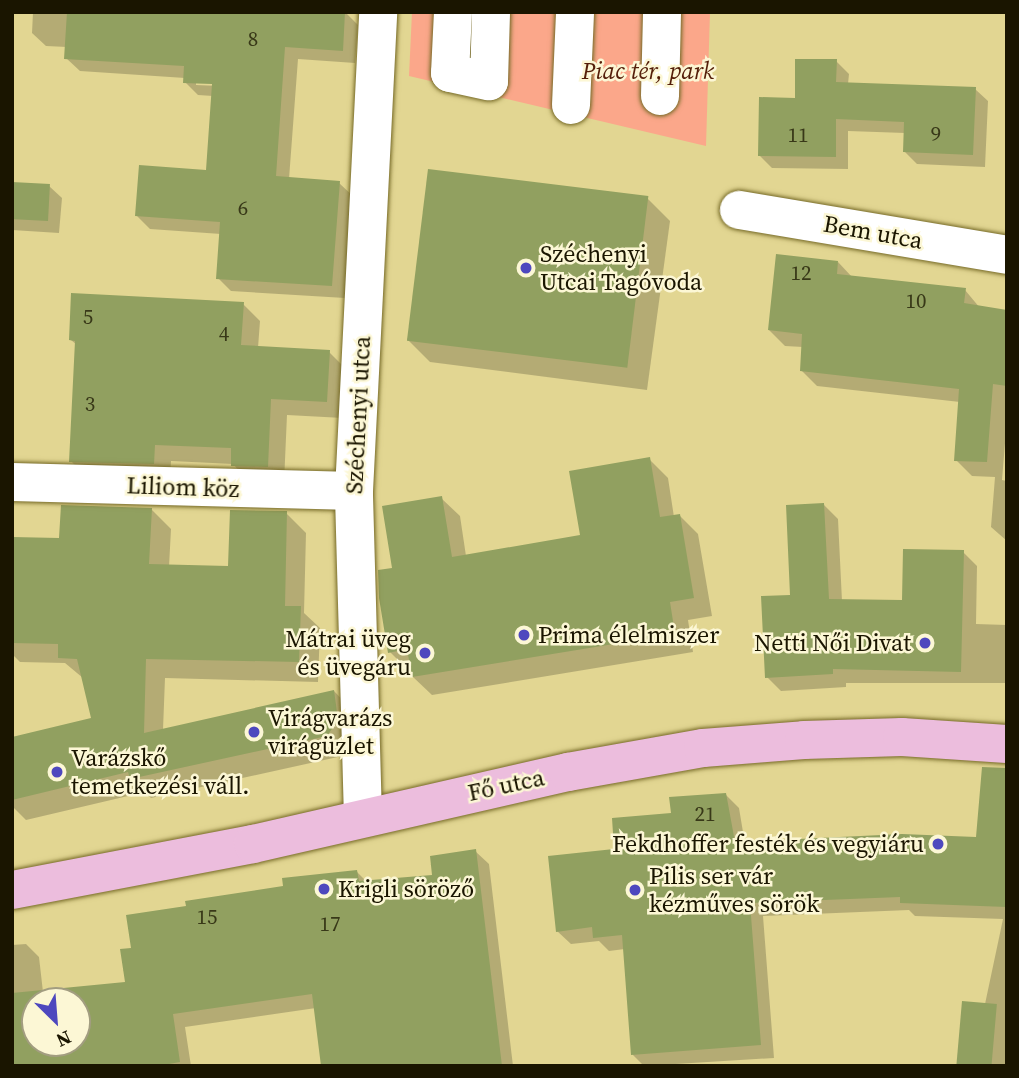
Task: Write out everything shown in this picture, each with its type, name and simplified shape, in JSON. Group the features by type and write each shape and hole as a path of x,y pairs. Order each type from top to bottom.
{"main road":[{"name":"Fő utca","path":"12,890 140,868 568,772 703,748 804,740 902,737 1007,744"}],"street":[{"name":"Széchenyi utca","path":"363,818 354,491 379,12"},
{"path":"453,12 450,73 489,81 491,12"},
{"path":"571,105 575,12"},
{"path":"660,96 662,12"},
{"name":"Bem utca","path":"739,210 1007,255"},
{"name":"Liliom köz","path":"12,482 354,491"}],"green space":[{"name":"Piac tér, park","path":"412,12 710,12 706,146 409,76"}],"building":[{"path":"67,12 345,12 343,51 285,47 276,176 340,181 332,286 216,279 220,222 135,216 139,165 206,170 212,84 183,83 184,66 64,59"},
{"path":"795,59 837,59 836,82 976,87 973,155 903,152 904,122 836,119 836,157 758,156 759,97 795,98"},
{"name":"Széchenyi Utcai Tagóvoda","path":"428,169 648,196 627,368 407,341"},
{"path":"12,182 50,184 48,221 12,219"},
{"path":"776,254 838,261 837,274 966,288 964,303 1007,310 1007,386 993,384 987,462 954,461 959,389 800,371 802,334 768,330"},
{"path":"71,293 244,302 241,345 330,350 327,402 271,399 268,467 231,466 231,448 155,445 154,464 69,462 75,341 69,340"},
{"path":"650,457 660,517 680,514 694,598 670,602 675,634 412,677 407,649 388,653 379,598 378,570 392,568 382,506 442,496 452,557 580,535 569,471"},
{"path":"824,503 829,599 902,600 903,549 964,550 961,672 833,669 833,674 765,678 761,596 790,595 786,505"},
{"path":"61,505 152,508 149,564 228,566 230,510 287,511 285,606 301,606 299,662 146,659 144,733 334,690 338,720 327,736 130,779 128,772 12,800 12,737 91,718 77,659 58,658 58,644 12,643 12,537 59,538"},
{"path":"982,767 1007,768 1007,907 900,903 900,897 750,903 761,1045 631,1055 622,935 593,938 592,927 556,932 548,856 614,849 612,818 671,813 669,797 726,793 735,842 902,834 976,837"},
{"path":"476,849 502,1066 321,1066 312,994 173,1014 180,1062 158,1066 12,1066 12,993 21,992 21,1057 91,1057 91,987 74,987 125,982 120,949 131,948 126,915 186,906 185,901 283,886 282,878 357,870 359,881 432,875 430,856"},
{"path":"962,1001 997,1004 991,1066 956,1066"}],"place":[{"name":"Széchenyi Utcai Tagóvoda","path":"526,268"},
{"name":"Prima élelmiszer","path":"524,635"},
{"name":"Netti Női Divat","path":"925,643"},
{"name":"Mátrai üveg és üvegáru","path":"425,653"},
{"name":"Virágvarázs virágüzlet","path":"254,732"},
{"name":"Varázskő temetkezési váll.","path":"57,772"},
{"name":"Fekdhoffer festék és vegyiáru","path":"938,844"},
{"name":"Krigli söröző","path":"324,889"},
{"name":"Pilis ser vár kézműves sörök","path":"635,890"}]}
